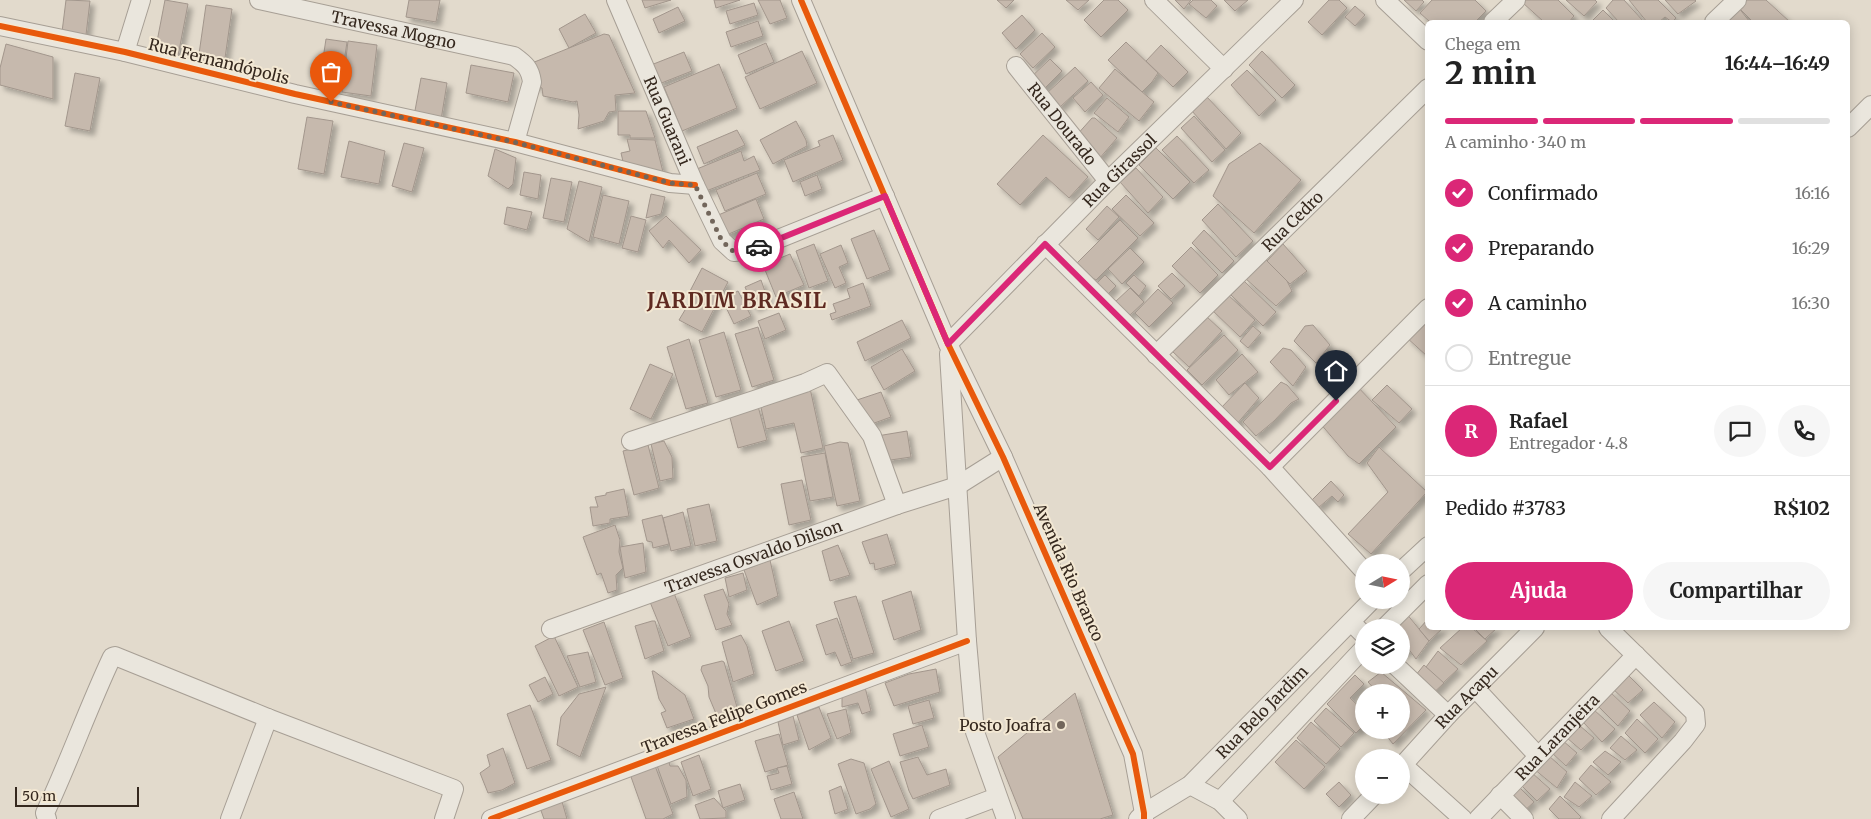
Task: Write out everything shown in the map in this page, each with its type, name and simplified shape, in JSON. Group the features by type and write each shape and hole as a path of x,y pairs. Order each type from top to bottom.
{"street":[{"path":"125,52 141,0"},
{"name":"Travessa Mogno","path":"259,0 308,5 514,56 526,64 532,82 514,142"},
{"name":"Rua Guarani","path":"616,0 695,185 722,241 734,252 751,250 885,196"},
{"name":"Avenida Rio Branco","path":"801,0 948,344 1003,457 1133,754 1142,817"},
{"path":"1154,0 1224,69"},
{"name":"Rua Girassol","path":"948,344 1108,181 1294,0"},
{"path":"1385,0 1425,38"},
{"path":"1495,20 1516,0"},
{"path":"1716,20 1737,0"},
{"name":"Rua Fernandópolis","path":"0,26 125,52 295,94 514,142 670,183 695,185"},
{"name":"Rua Dourado","path":"1016,66 1108,181"},
{"name":"Rua Cedro","path":"1156,355 1425,91"},
{"path":"1850,126 1871,104"},
{"path":"1045,244 1270,467 1355,560"},
{"path":"1270,467 1425,311"},
{"path":"948,344 967,640 975,732 1006,819"},
{"path":"631,442 805,384 827,373 872,436 897,505"},
{"name":"Travessa Osvaldo Dilson","path":"551,629 897,505 957,486 1003,457"},
{"path":"1410,563 1425,549"},
{"path":"1393,619 1425,587"},
{"name":"Rua Belo Jardim","path":"1142,817 1190,785 1363,609"},
{"path":"1351,622 1355,626"},
{"name":"Rua Acapu","path":"1410,757 1448,715 1476,689 1532,630"},
{"path":"1610,630 1695,713 1696,724 1683,741 1611,819"},
{"name":"Travessa Felipe Gomes","path":"491,819 967,640"},
{"name":"Rua Laranjeira","path":"1478,819 1636,655"},
{"path":"47,819 45,813 113,656 454,789 444,819"},
{"name":"Rua Belo Jardim","path":"1220,801 1355,658"},
{"path":"1404,674 1448,715"},
{"path":"1476,689 1538,756"},
{"path":"230,819 268,718"},
{"path":"1410,773 1462,819"},
{"path":"1190,785 1220,801 1238,819"},
{"path":"1500,795 1524,819"},
{"path":"939,819 997,797"},
{"path":"1352,819 1366,804"}],"building":[{"path":"66,0 90,1 86,35 62,32"},
{"path":"165,0 188,4 178,56 155,52"},
{"path":"409,0 440,0 436,22 406,17"},
{"path":"642,0 671,0 645,8"},
{"path":"714,0 740,0 716,8"},
{"path":"758,0 780,0 787,18 770,24"},
{"path":"997,0 1014,0 1006,8"},
{"path":"1066,0 1089,0 1078,10"},
{"path":"1104,0 1118,0 1128,10 1101,37 1084,20"},
{"path":"1175,0 1191,0 1184,9"},
{"path":"1193,0 1211,0 1217,6 1206,18 1189,4"},
{"path":"1224,0 1248,0 1235,11"},
{"path":"1329,0 1339,0 1347,8 1322,35 1308,22"},
{"path":"1404,0 1422,0 1424,2 1416,11"},
{"path":"1432,0 1475,0 1486,11 1477,20 1428,20 1420,13"},
{"path":"1526,0 1558,0 1574,16 1571,20 1542,20 1523,3"},
{"path":"1566,0 1595,0 1597,2 1584,16"},
{"path":"1613,0 1624,0 1642,20 1617,20 1606,8"},
{"path":"1629,0 1658,0 1676,18 1674,20 1669,20 1665,17 1661,20 1645,20"},
{"path":"1665,0 1695,0 1696,1 1678,14"},
{"path":"1747,0 1766,0 1788,20 1751,20 1738,7"},
{"path":"754,3 758,15 730,24 726,11"},
{"path":"206,5 232,9 224,65 198,61"},
{"path":"1355,6 1365,15 1355,26 1345,17"},
{"path":"678,7 685,21 659,33 653,19"},
{"path":"1738,7 1748,20 1725,20"},
{"path":"1603,10 1613,20 1593,20"},
{"path":"585,14 596,33 569,48 559,29"},
{"path":"1022,15 1035,30 1016,49 1002,33"},
{"path":"758,21 763,36 731,47 726,32"},
{"path":"1042,33 1055,47 1033,68 1020,54"},
{"path":"604,34 609,35 635,93 615,95 616,111 609,112 604,121 578,129 577,101 573,102 543,96 542,88 534,85 527,65"},
{"path":"326,39 347,42 340,89 319,85"},
{"path":"348,41 377,45 371,96 342,92"},
{"path":"1126,42 1158,73 1142,92 1108,60"},
{"path":"766,43 774,62 746,74 738,55"},
{"path":"6,44 53,57 53,99 0,85 0,68"},
{"path":"1161,45 1188,72 1173,87 1146,61"},
{"path":"802,51 817,83 760,109 745,77"},
{"path":"1262,51 1295,85 1282,98 1249,65"},
{"path":"684,52 692,71 659,84 651,65"},
{"path":"1050,59 1062,71 1040,93 1028,80"},
{"path":"719,64 737,108 682,131 664,87"},
{"path":"471,65 514,73 508,102 466,93"},
{"path":"1075,67 1088,81 1059,108 1046,94"},
{"path":"1115,69 1154,102 1139,121 1099,88"},
{"path":"1247,70 1276,100 1259,116 1231,85"},
{"path":"75,73 100,78 90,131 65,126"},
{"path":"421,78 447,83 441,120 414,116"},
{"path":"1091,82 1103,95 1085,112 1073,98"},
{"path":"1206,96 1241,133 1226,149 1191,110"},
{"path":"1107,98 1129,117 1118,132 1094,113"},
{"path":"618,111 646,111 655,138 630,138 630,135 618,135"},
{"path":"1194,116 1225,150 1212,162 1181,128"},
{"path":"307,117 333,121 324,174 298,169"},
{"path":"1092,118 1095,118 1117,138 1099,159 1075,137"},
{"path":"796,121 806,140 807,146 773,164 760,140"},
{"path":"737,130 745,145 704,164 697,147"},
{"path":"833,135 843,160 793,182 784,160 820,146 818,141"},
{"path":"1043,135 1088,177 1069,198 1046,177 1020,205 997,184"},
{"path":"1177,136 1209,170 1194,183 1162,150"},
{"path":"627,139 655,140 663,172 645,176 625,170 621,153 630,151"},
{"path":"349,141 385,151 379,184 341,177"},
{"path":"404,143 424,148 412,192 392,186"},
{"path":"1260,143 1301,180 1254,233 1213,196 1229,164"},
{"path":"1156,148 1190,182 1173,199 1139,165"},
{"path":"495,149 516,158 513,184 508,189 488,176"},
{"path":"741,151 744,161 754,156 760,170 701,193 692,171"},
{"path":"1136,168 1163,197 1148,213 1120,182"},
{"path":"524,172 541,175 538,199 520,195"},
{"path":"757,173 766,194 725,211 716,190"},
{"path":"817,175 822,189 805,196 800,182"},
{"path":"551,178 572,182 564,222 543,218"},
{"path":"579,181 602,187 589,242 567,229"},
{"path":"651,194 665,197 661,214 646,218"},
{"path":"603,195 629,201 619,244 593,237"},
{"path":"1126,195 1154,223 1140,236 1112,209"},
{"path":"756,199 764,219 724,236 716,216"},
{"path":"1218,204 1253,241 1236,257 1202,220"},
{"path":"1107,206 1119,217 1098,240 1086,229"},
{"path":"507,207 532,212 527,230 504,224"},
{"path":"631,216 646,220 638,252 622,248"},
{"path":"666,216 701,250 689,263 669,240 663,248 649,231"},
{"path":"1120,220 1138,238 1096,280 1076,264"},
{"path":"874,230 890,270 867,279 851,239"},
{"path":"1204,230 1234,261 1222,273 1192,243"},
{"path":"814,244 828,281 809,288 796,251"},
{"path":"1283,244 1307,271 1290,284 1267,261"},
{"path":"841,245 848,263 839,267 846,283 835,288 820,254"},
{"path":"1191,247 1218,275 1200,293 1172,266"},
{"path":"1130,248 1144,262 1122,284 1108,269"},
{"path":"790,254 804,285 776,297 763,265"},
{"path":"1263,257 1287,281 1292,291 1276,306 1245,278"},
{"path":"702,268 728,282 702,332 679,320 691,300 689,293"},
{"path":"1172,273 1185,286 1171,299 1158,286"},
{"path":"1105,275 1116,286 1107,295 1096,284"},
{"path":"1134,275 1146,286 1139,296 1126,283"},
{"path":"761,280 768,300 754,308 745,287"},
{"path":"1244,281 1276,312 1263,326 1231,295"},
{"path":"863,283 871,306 832,320 830,314 836,312 833,304 850,298 847,289"},
{"path":"1130,288 1144,302 1129,316 1115,302"},
{"path":"1158,289 1173,303 1149,327 1135,313"},
{"path":"738,291 751,316 734,324 722,299"},
{"path":"1226,293 1255,320 1240,337 1211,309"},
{"path":"779,313 786,330 765,339 758,321"},
{"path":"1205,315 1222,331 1189,367 1172,351"},
{"path":"902,320 911,338 865,361 857,342"},
{"path":"1425,321 1425,354 1406,337"},
{"path":"1313,325 1330,345 1316,363 1294,341 1305,326"},
{"path":"1253,326 1261,333 1248,348 1240,341"},
{"path":"758,327 774,380 752,387 735,334"},
{"path":"724,332 741,390 716,397 699,340"},
{"path":"1224,335 1238,350 1202,385 1187,370"},
{"path":"689,339 708,403 686,409 667,347"},
{"path":"1283,348 1291,350 1306,367 1293,386 1270,362"},
{"path":"902,349 915,371 884,390 871,367"},
{"path":"1242,354 1258,372 1229,395 1216,380"},
{"path":"650,364 673,374 651,419 630,409"},
{"path":"1281,382 1287,385 1299,399 1291,403 1256,436 1243,422"},
{"path":"1245,383 1259,398 1236,425 1220,409"},
{"path":"1355,384 1396,427 1359,464 1348,456 1319,422"},
{"path":"1387,385 1412,409 1399,423 1372,400"},
{"path":"810,388 823,448 801,453 794,423 766,429 759,399"},
{"path":"881,392 891,417 866,426 857,400"},
{"path":"758,406 767,440 738,448 729,414"},
{"path":"907,431 911,457 884,461 877,436"},
{"path":"664,441 672,457 673,478 660,481 651,444"},
{"path":"840,442 848,443 860,501 837,506 824,446"},
{"path":"648,445 659,488 634,495 623,451"},
{"path":"1379,447 1425,490 1425,494 1371,554 1348,534 1388,492 1367,463"},
{"path":"825,453 833,497 810,501 801,457"},
{"path":"802,480 811,520 789,525 781,484"},
{"path":"1331,481 1344,495 1338,502 1332,496 1318,508 1311,501"},
{"path":"624,489 629,516 610,519 610,523 593,526 590,507 598,507 595,497"},
{"path":"709,504 717,541 695,546 687,509"},
{"path":"683,512 691,546 671,551 663,518"},
{"path":"662,515 669,544 653,548 652,542 647,541 642,520"},
{"path":"615,525 620,540 619,552 623,568 616,575 617,590 608,593 601,573 597,575 583,537"},
{"path":"887,534 896,564 875,570 874,563 870,564 862,542"},
{"path":"643,543 646,572 625,578 620,547"},
{"path":"838,545 850,575 830,581 822,551"},
{"path":"770,560 778,596 757,605 744,570"},
{"path":"743,573 747,590 729,597 725,578"},
{"path":"723,589 729,604 727,614 732,625 716,630 704,595"},
{"path":"911,591 921,630 894,640 882,601"},
{"path":"674,593 691,637 668,646 650,602"},
{"path":"856,596 874,653 853,659 834,602"},
{"path":"1406,613 1429,641 1416,659 1410,651 1410,619 1401,619"},
{"path":"837,618 852,662 841,666 835,652 826,655 816,625"},
{"path":"655,621 664,651 645,659 635,626"},
{"path":"789,621 804,661 776,671 762,631"},
{"path":"604,622 623,678 605,685 583,630"},
{"path":"1425,622 1425,630 1441,630 1429,641 1419,629"},
{"path":"1460,630 1474,630 1487,641 1461,665 1440,648"},
{"path":"1476,630 1495,630 1485,639"},
{"path":"741,635 747,646 754,674 733,682 722,642"},
{"path":"554,636 578,687 559,696 535,646"},
{"path":"1438,651 1458,669 1442,684 1426,667"},
{"path":"588,652 596,682 580,687 567,656"},
{"path":"724,662 737,707 717,716 701,670 702,666"},
{"path":"1424,665 1444,683 1428,698 1411,681"},
{"path":"936,669 940,692 894,706 885,683 909,674"},
{"path":"652,671 685,695 694,719 667,728 661,713 666,711 659,699"},
{"path":"1378,674 1383,674 1395,684 1370,684 1368,682"},
{"path":"1627,674 1643,690 1628,703 1612,688"},
{"path":"1355,675 1364,684 1355,684 1355,693 1350,698 1355,703 1355,732 1327,704"},
{"path":"545,677 553,694 538,702 529,685"},
{"path":"606,687 580,757 557,745 561,717 579,694"},
{"path":"865,687 871,711 862,714 858,703 842,707 842,696"},
{"path":"1608,690 1630,711 1618,726 1595,703"},
{"name":"Posto Joafra","path":"1075,693 1113,815 1100,819 1023,819 998,757"},
{"path":"1410,696 1426,710 1410,726"},
{"path":"929,700 934,718 913,724 908,706"},
{"path":"1654,702 1675,722 1662,738 1640,715"},
{"path":"530,705 551,760 527,769 507,714"},
{"path":"819,707 831,738 809,750 797,715"},
{"path":"1326,708 1354,733 1341,747 1314,721"},
{"path":"846,709 851,733 837,739 827,714"},
{"path":"1593,709 1615,729 1602,742 1582,721"},
{"path":"793,716 799,740 783,745 778,722"},
{"path":"1637,719 1658,739 1645,753 1625,733"},
{"path":"1311,722 1340,749 1326,764 1297,738"},
{"path":"922,725 929,747 900,756 893,734"},
{"path":"1579,725 1594,738 1581,750 1567,738"},
{"path":"779,734 788,765 765,772 755,741"},
{"path":"1621,736 1637,750 1625,760 1610,748"},
{"path":"1389,739 1398,739 1393,744"},
{"path":"1296,740 1325,767 1304,789 1275,762"},
{"path":"1562,740 1577,753 1566,766 1551,752"},
{"path":"503,748 515,783 502,790 488,793 480,773 490,766 487,755"},
{"path":"1605,751 1621,762 1608,775 1593,762"},
{"path":"699,755 711,789 693,796 681,762"},
{"path":"1548,755 1567,772 1557,788 1534,769"},
{"path":"918,757 927,775 946,769 950,785 913,799 900,762"},
{"path":"668,758 670,766 678,766 686,780 687,797 671,804 656,763"},
{"path":"851,759 864,763 876,804 870,809 856,814 838,764"},
{"path":"889,761 909,809 891,817 871,769"},
{"path":"654,763 673,814 663,819 646,819 630,774"},
{"path":"1591,765 1611,782 1596,795 1579,779"},
{"path":"787,766 792,784 771,790 767,776 779,773 777,768"},
{"path":"1531,772 1550,789 1537,801 1520,784"},
{"path":"1339,782 1351,795 1339,807 1326,794"},
{"path":"1575,782 1592,796 1579,807 1564,797"},
{"path":"740,784 745,800 723,808 718,791"},
{"path":"1517,785 1534,802 1522,813 1506,797"},
{"path":"841,786 848,809 835,814 829,791"},
{"path":"794,792 803,819 781,819 774,799"},
{"path":"1560,796 1581,817 1579,819 1559,819 1549,809"},
{"path":"561,798 567,819 544,819 539,805"},
{"path":"714,798 726,811 726,818 700,819 695,805"}],"cycle path":[{"path":"801,0 948,344 1003,457 1133,754 1144,819"},
{"path":"0,26 125,52 295,94 515,142 670,183 695,185"},
{"path":"491,819 967,641"}],"way so far":[{"path":"331,102 514,142 670,183 695,185 722,241 734,252 759,247"}],"place":[{"name":"Posto Joafra","path":"1061,725"}],"district":[{"name":"JARDIM BRASIL","path":"737,300"}],"route":[{"path":"759,247 885,196 948,344 1045,244 1270,467 1336,401"}]}
